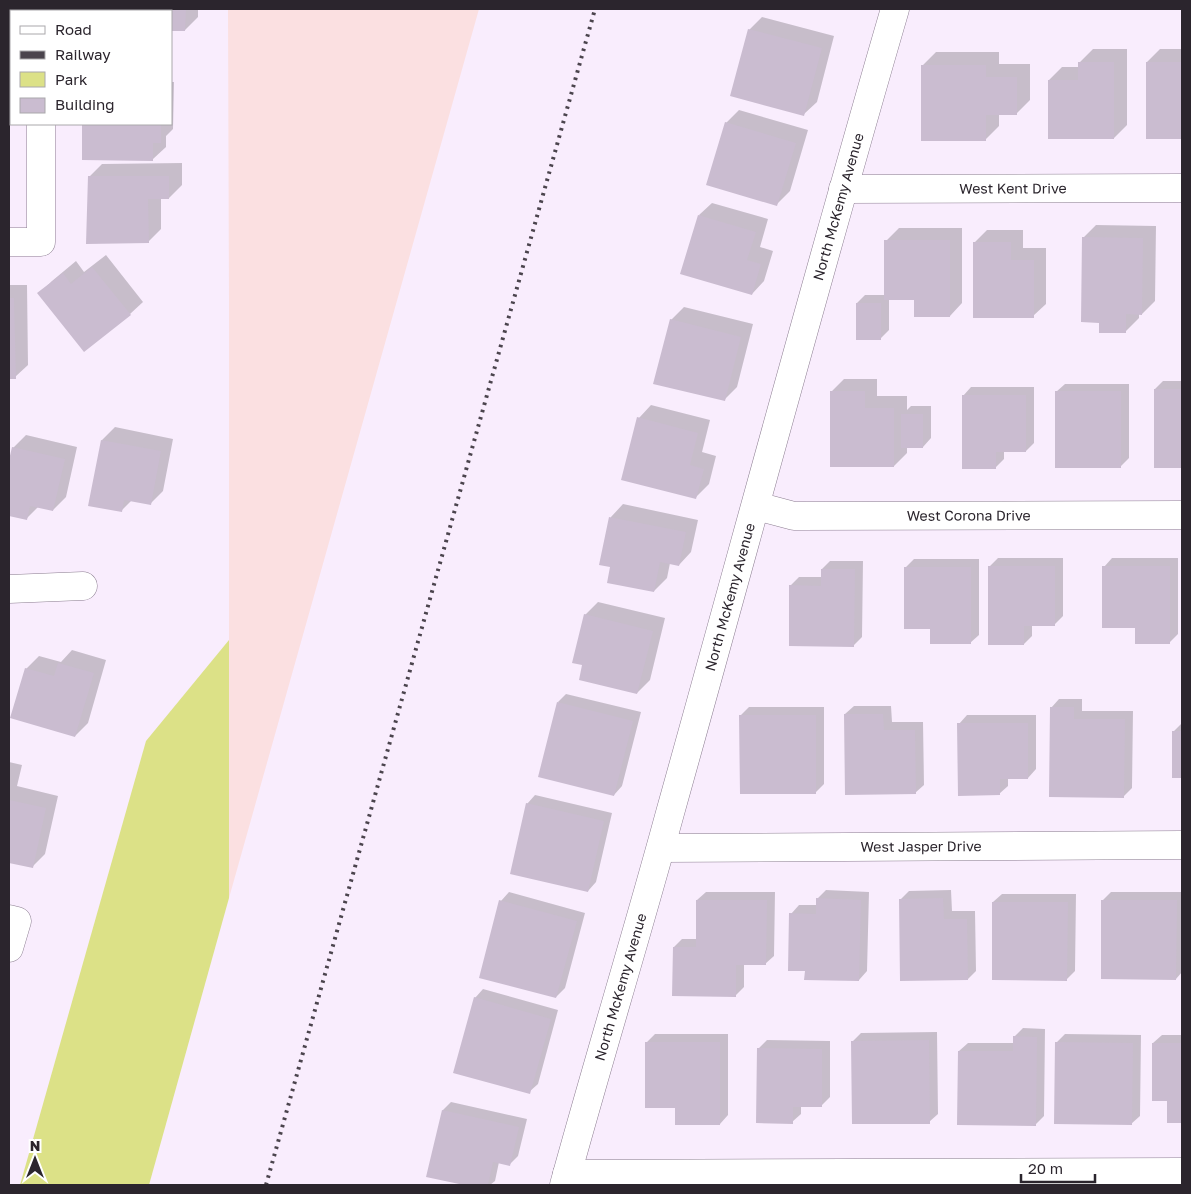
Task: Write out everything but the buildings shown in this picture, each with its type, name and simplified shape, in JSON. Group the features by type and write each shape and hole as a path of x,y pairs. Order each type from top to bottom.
{"street":[{"name":"North McKemy Avenue","path":"565,1180 661,848 842,189 895,9"},
{"path":"9,242 41,242 41,125"},
{"name":"West Kent Drive","path":"842,189 1182,188"},
{"name":"West Corona Drive","path":"756,506 794,516 1182,515"},
{"path":"9,589 83,586"},
{"name":"West Jasper Drive","path":"661,848 1182,845"},
{"path":"9,948 13,920"},
{"path":"565,1180 1182,1172"}],"shaded area":[{"path":"228,9 479,9 229,898 229,304"}],"green space":[{"path":"229,640 229,898 149,1185 20,1185 146,741"}],"railway":[{"path":"266,1185 595,9"}]}
